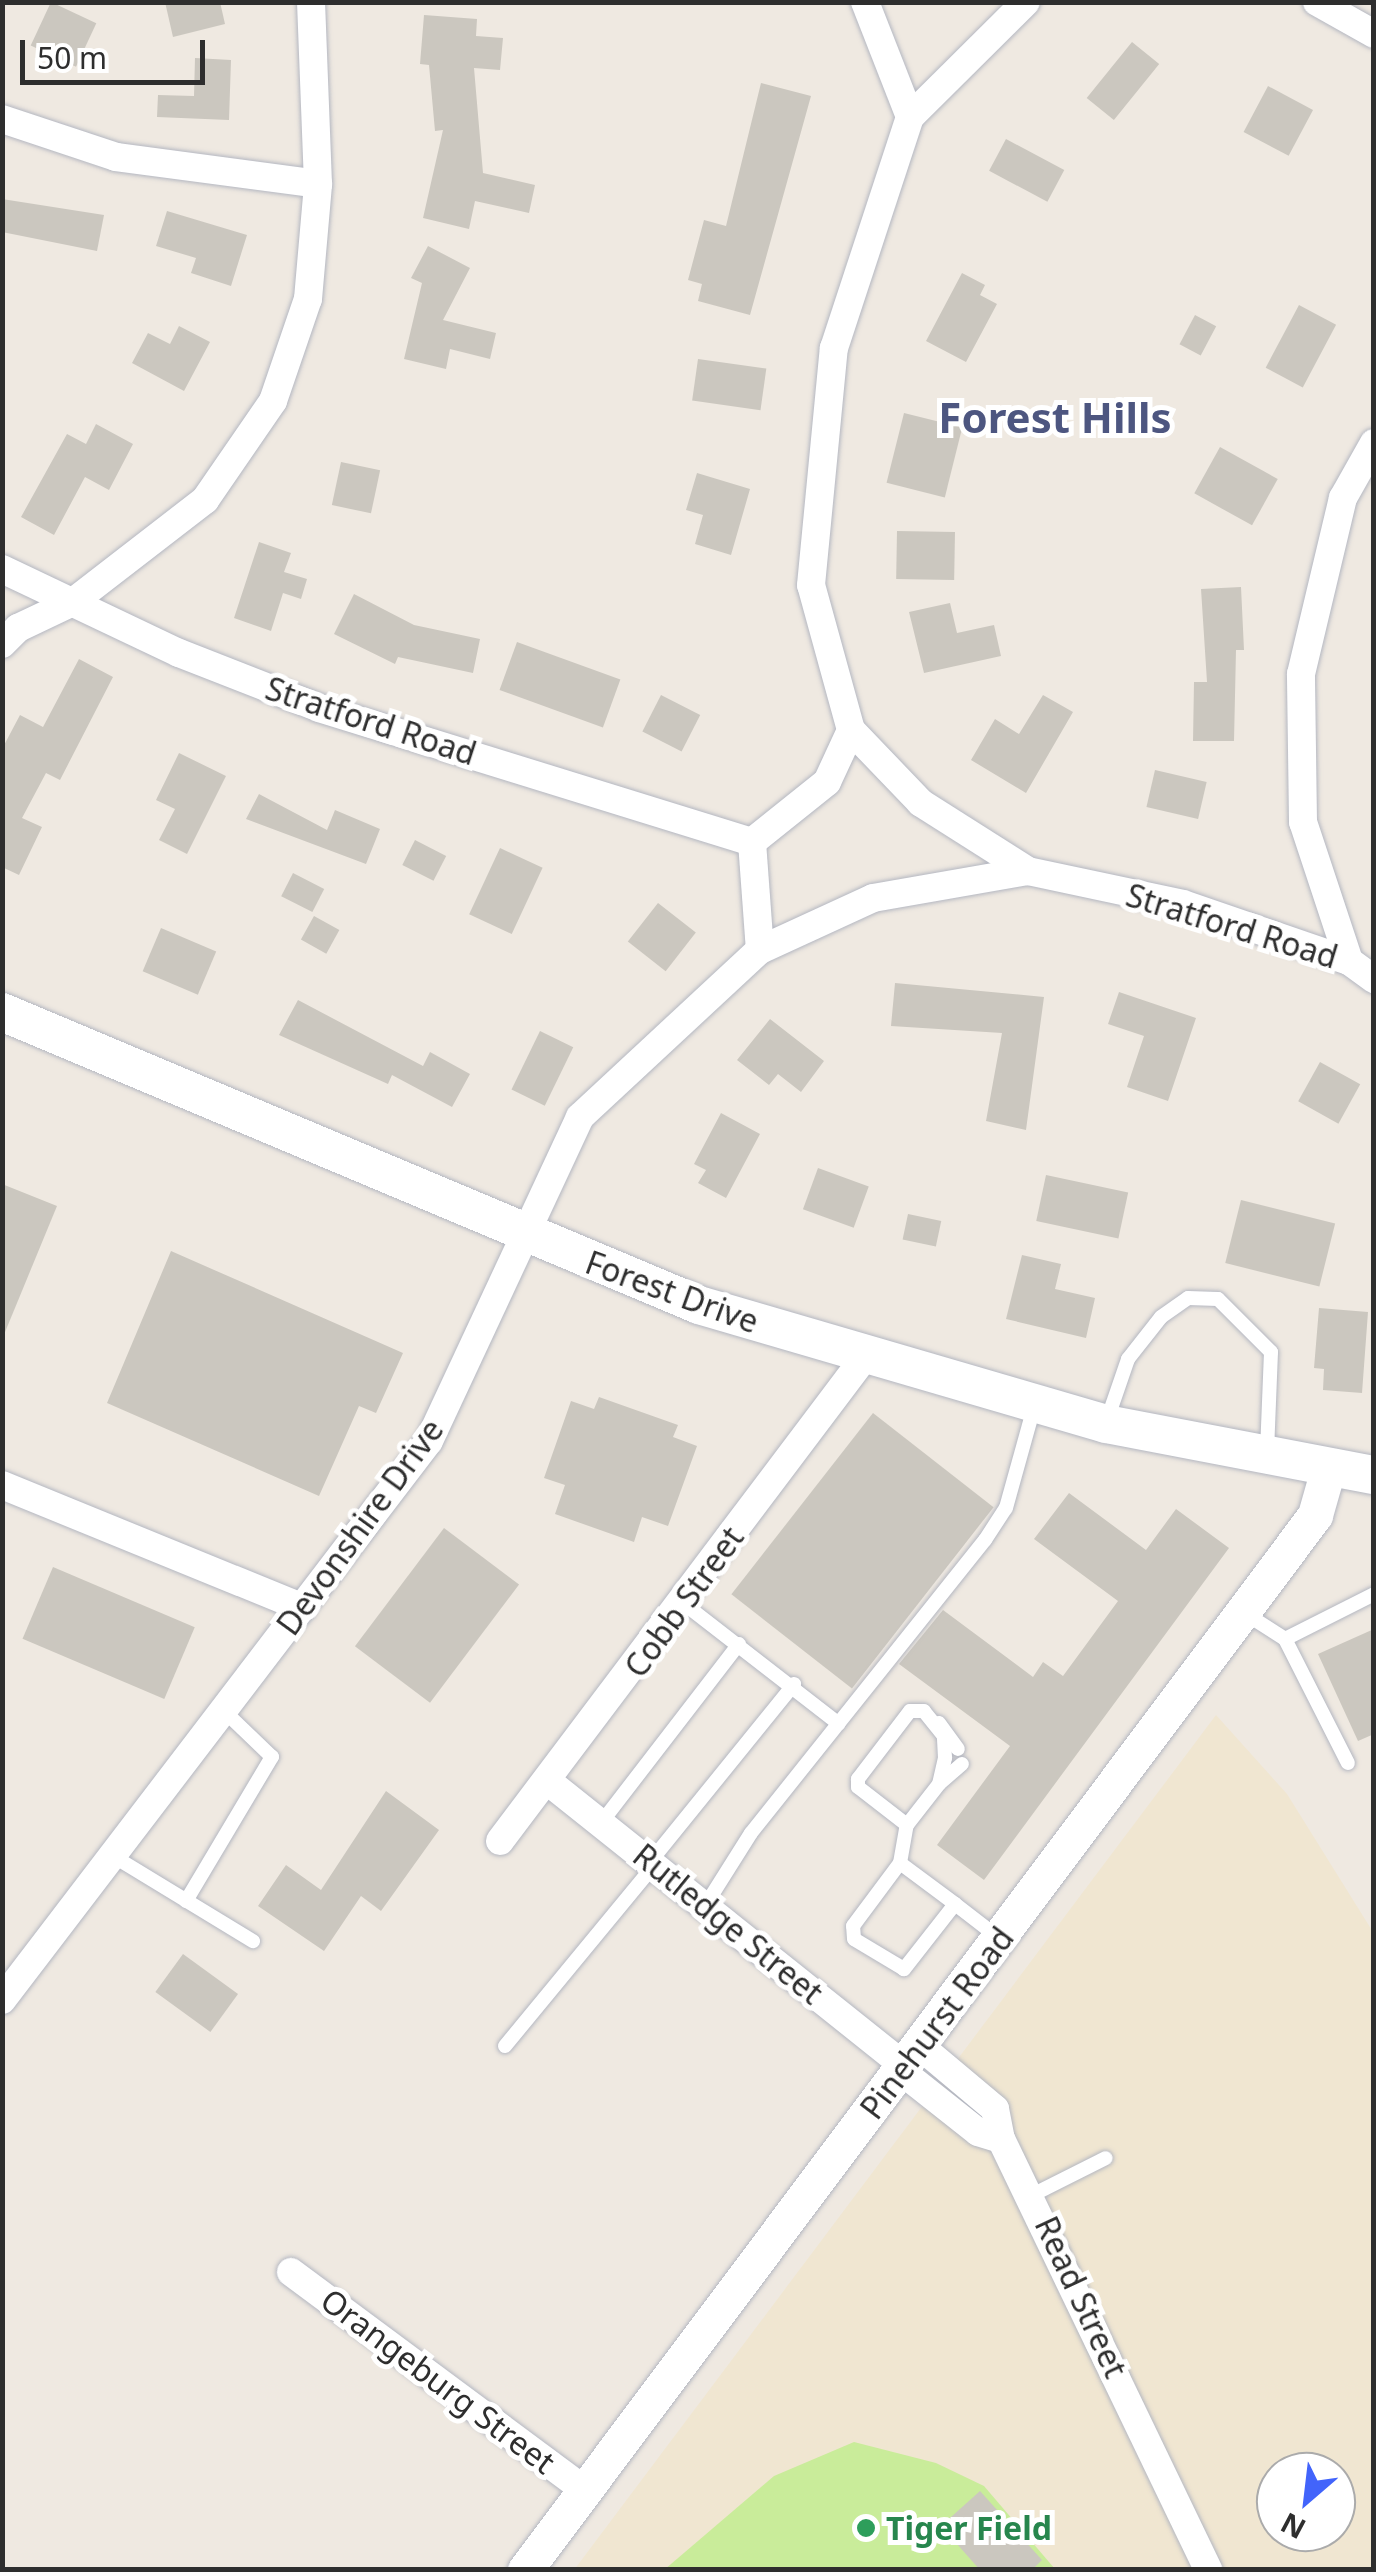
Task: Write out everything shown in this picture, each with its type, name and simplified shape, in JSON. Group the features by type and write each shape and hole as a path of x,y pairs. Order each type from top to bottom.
{"main road":[{"name":"Forest Drive","path":"2,1012 528,1238 864,1358 1106,1424 1374,1476"}],"street":[{"path":"2,644 18,628 73,602 205,500 273,401 308,299 318,184 311,2"},
{"path":"865,2 910,117"},
{"path":"1317,2 1374,34"},
{"path":"1019,4 910,117 834,348 811,586 852,730 922,803 1028,872"},
{"path":"2,119 116,156 318,184"},
{"path":"1349,962 1303,822 1302,674 1343,498 1374,444"},
{"name":"Stratford Road","path":"2,569 319,708 752,842"},
{"path":"760,950 752,842 827,782 852,730"},
{"name":"Stratford Road","path":"1028,872 1183,904 1349,962 1374,980"},
{"name":"Devonshire Drive","path":"2,2000 430,1441 528,1238 580,1117 760,950 873,898 1028,872"},
{"name":"Cobb Street","path":"500,1841 550,1783 864,1358"},
{"name":"Pinehurst Road","path":"525,2570 1315,1515 1329,1466"},
{"path":"2,1485 303,1608"},
{"name":"Rutledge Street","path":"550,1783 909,2061 995,2109 1001,2139"},
{"name":"Read Street","path":"1001,2139 1034,2194 1208,2570"},
{"name":"Orangeburg Street","path":"291,2272 585,2490"}],"lane":[{"path":"1106,1424 1128,1359 1160,1316 1188,1298 1218,1299 1272,1352 1267,1454"},
{"path":"705,1906 751,1833 1006,1508 1034,1404"},
{"path":"1285,1639 1374,1594"},
{"path":"683,1603 794,1684 839,1724"},
{"path":"1243,1612 1285,1639 1348,1763"},
{"path":"601,1823 739,1644"},
{"path":"505,2046 794,1684"},
{"path":"186,1901 272,1756 224,1711"},
{"path":"908,1825 858,1788 858,1779 910,1711 935,1720 960,1757 908,1825 900,1863 852,1926 854,1939 890,1968 904,1969 954,1904"},
{"path":"935,1720 945,1747 939,1784"},
{"path":"113,1856 253,1941"},
{"path":"900,1863 1000,1939"},
{"path":"1034,2194 1106,2158"}],"shaded area":[{"path":"1216,1715 1287,1794 1373,1932 1373,2569 574,2570"}],"green space":[{"name":"Tiger Field","path":"854,2442 936,2463 984,2486 1055,2569 664,2570 774,2476"}],"building":[{"path":"51,2 96,23 76,67 31,46"},
{"path":"165,2 220,2 225,24 173,37"},
{"path":"424,15 477,19 476,36 503,38 500,70 474,68 483,173 535,185 529,213 475,201 469,229 423,218 443,130 435,131 429,65 420,64"},
{"path":"1132,42 1159,64 1114,120 1087,98"},
{"path":"195,58 231,60 229,120 157,117 158,95 194,96"},
{"path":"761,83 811,96 750,315 698,301 702,284 688,280 704,220 726,226"},
{"path":"1268,86 1313,110 1289,156 1244,132"},
{"path":"1006,139 1064,170 1047,202 989,171"},
{"path":"2,199 104,215 97,251 2,232"},
{"path":"167,211 247,235 231,286 191,273 196,258 156,246"},
{"path":"428,246 470,268 443,320 496,333 490,359 450,349 446,369 404,359 422,283 411,278"},
{"path":"962,273 985,285 980,295 997,304 966,362 926,341"},
{"path":"1299,305 1336,325 1303,387 1266,368"},
{"path":"1195,315 1216,326 1201,355 1180,344"},
{"path":"179,326 210,342 184,391 132,363 148,333 170,344"},
{"path":"698,359 766,369 760,410 692,401"},
{"path":"904,413 962,428 945,497 887,483"},
{"path":"96,424 133,444 109,490 85,477 54,535 21,517 67,434 86,444"},
{"path":"1220,447 1278,479 1252,525 1194,493"},
{"path":"341,462 380,470 371,513 332,505"},
{"path":"697,473 750,489 731,555 695,544 703,515 686,510"},
{"path":"897,531 955,532 954,580 896,579"},
{"path":"259,542 291,553 284,572 307,579 301,599 283,593 271,631 234,618"},
{"path":"1241,587 1244,650 1236,650 1234,741 1193,741 1194,682 1207,682 1201,589"},
{"path":"354,594 414,625 480,639 473,673 398,657 395,664 334,634"},
{"path":"950,603 957,633 994,625 1001,656 924,673 909,612"},
{"path":"517,642 620,680 603,728 500,690"},
{"path":"79,659 113,677 60,780 46,773 22,818 42,827 19,875 2,867 2,749 20,715 43,727"},
{"path":"661,695 700,715 682,752 642,732"},
{"path":"1043,695 1073,712 1026,793 971,760 995,719 1019,734"},
{"path":"179,753 226,776 187,854 159,840 175,809 156,800"},
{"path":"1155,770 1207,782 1198,819 1146,807"},
{"path":"259,794 327,830 335,810 380,829 366,864 246,819"},
{"path":"415,840 446,856 433,881 402,865"},
{"path":"500,848 543,868 512,934 469,914"},
{"path":"293,873 324,889 312,912 281,896"},
{"path":"658,903 696,933 666,971 628,942"},
{"path":"314,916 339,930 326,954 301,940"},
{"path":"161,928 216,951 198,995 143,971"},
{"path":"895,983 1044,997 1026,1130 986,1121 1002,1033 891,1026"},
{"path":"1119,992 1196,1018 1168,1101 1127,1087 1144,1036 1108,1024"},
{"path":"298,1000 423,1066 430,1052 470,1074 452,1107 392,1075 388,1084 279,1035"},
{"path":"770,1019 824,1061 801,1092 778,1074 769,1085 737,1060"},
{"path":"540,1031 573,1047 545,1106 512,1089"},
{"path":"1320,1062 1360,1084 1338,1124 1298,1101"},
{"path":"721,1113 760,1134 726,1198 698,1183 706,1170 694,1164"},
{"path":"818,1168 869,1186 854,1228 803,1209"},
{"path":"1046,1175 1128,1192 1118,1238 1036,1221"},
{"path":"2,1184 57,1206 3,1337 2,1336"},
{"path":"1241,1200 1335,1223 1319,1287 1225,1263"},
{"path":"908,1214 941,1221 936,1247 903,1239"},
{"path":"171,1251 403,1353 376,1413 359,1406 319,1496 107,1403"},
{"path":"1022,1255 1061,1264 1055,1289 1095,1298 1086,1338 1006,1319"},
{"path":"1319,1308 1368,1312 1362,1393 1323,1390 1324,1369 1314,1368"},
{"path":"599,1397 678,1425 673,1437 697,1446 668,1526 642,1517 634,1542 555,1514 565,1485 544,1478 571,1401 594,1409"},
{"path":"873,1413 994,1507 852,1688 731,1594"},
{"path":"1069,1493 1146,1550 1176,1509 1229,1548 984,1880 937,1845 1010,1746 899,1664 943,1610 1033,1677 1043,1662 1063,1676 1118,1601 1034,1539"},
{"path":"444,1528 519,1585 430,1703 355,1646"},
{"path":"53,1567 195,1627 164,1699 23,1639"},
{"path":"1374,1629 1374,1734 1358,1741 1318,1654"},
{"path":"386,1791 439,1830 381,1911 361,1896 324,1951 258,1906 286,1865 321,1890"},
{"path":"183,1954 238,1994 210,2032 155,1992"},
{"path":"980,2491 1042,2560 1032,2570 980,2570 941,2526"}],"place":[{"name":"Tiger Field","path":"866,2528"}],"district":[{"name":"Forest Hills","path":"1055,417"}]}
